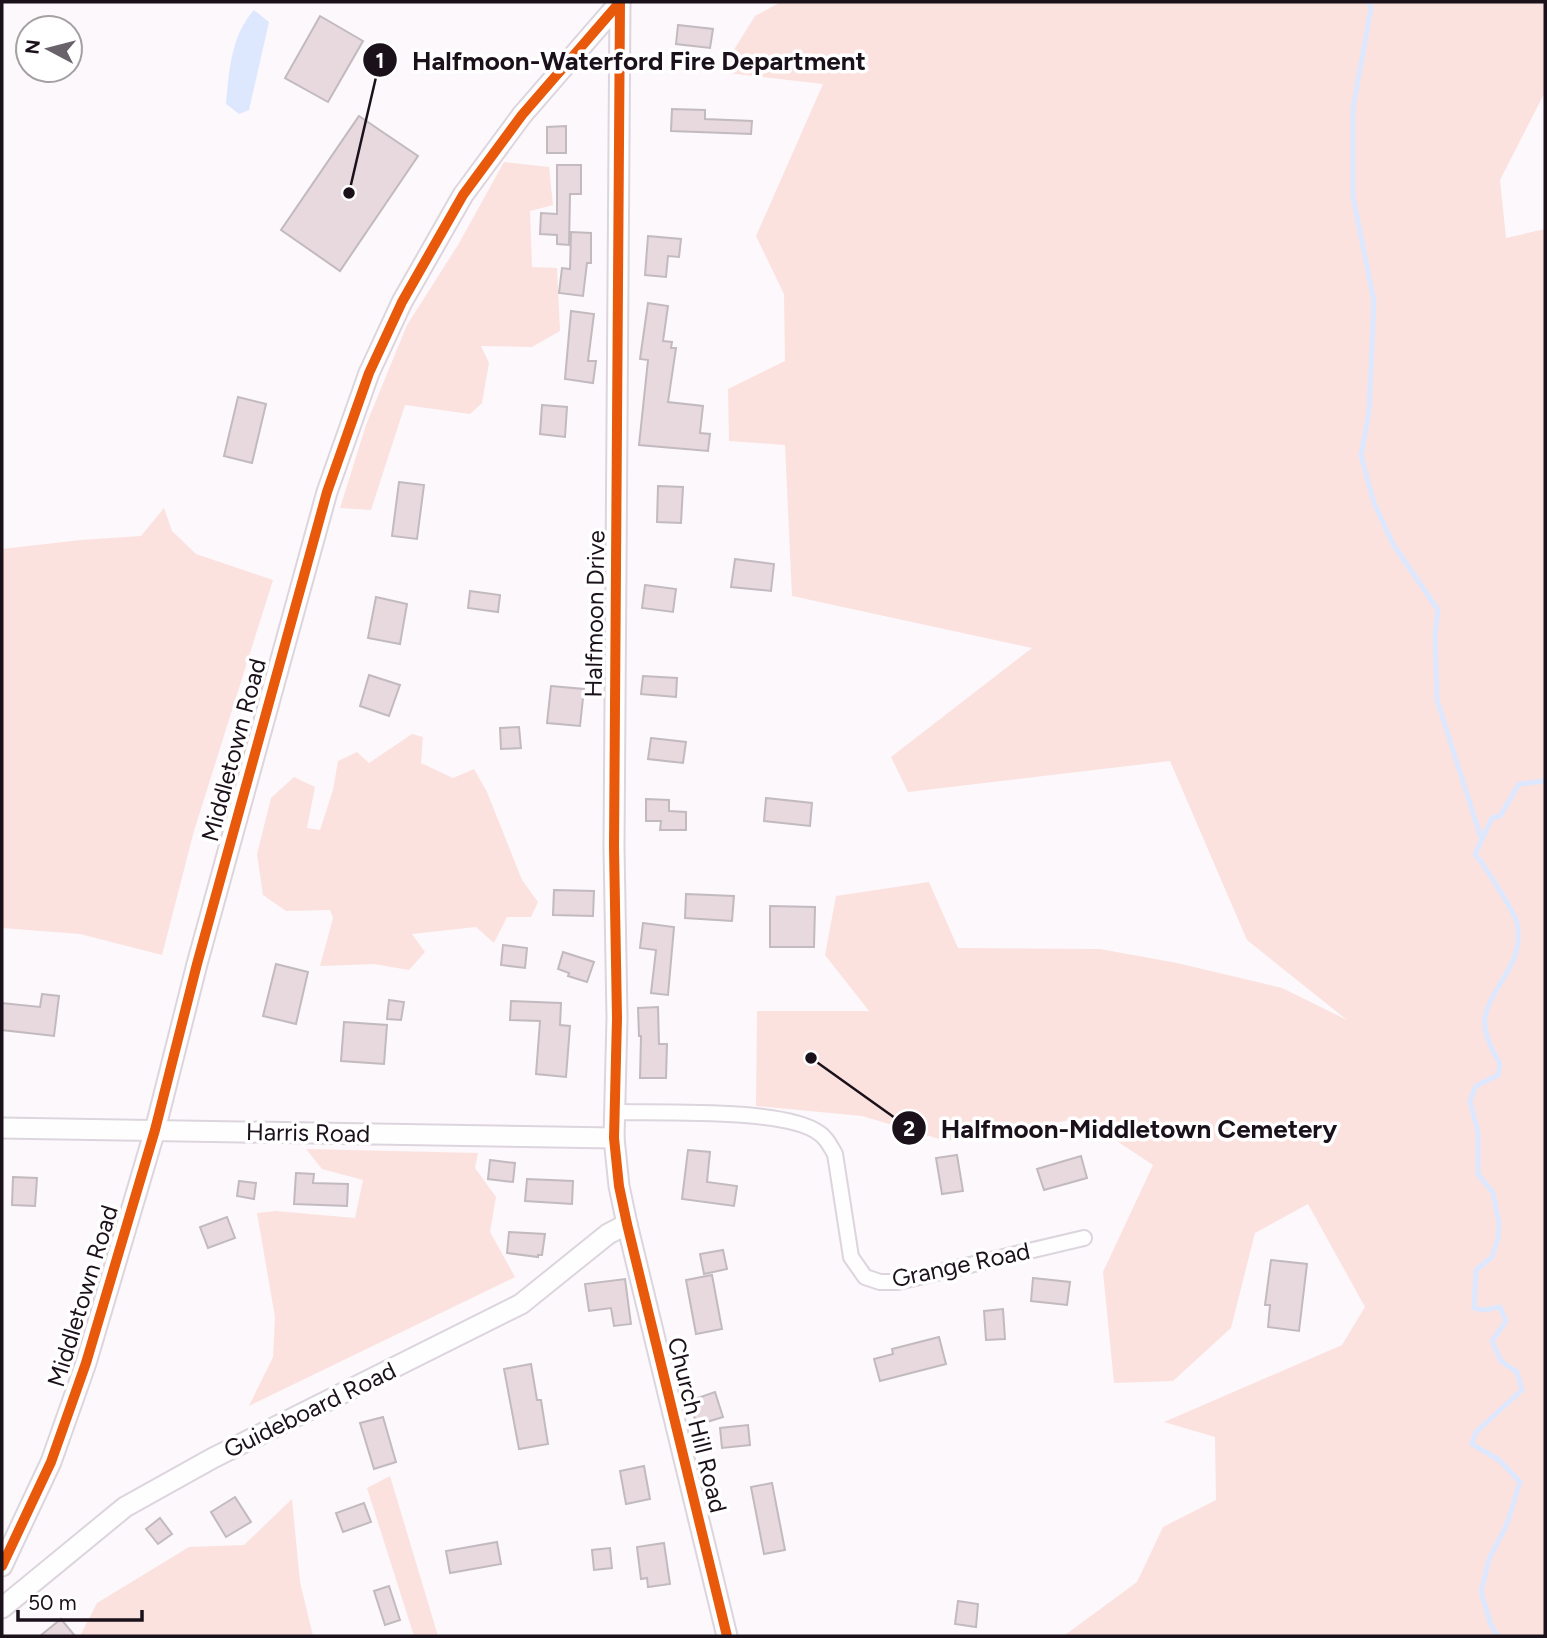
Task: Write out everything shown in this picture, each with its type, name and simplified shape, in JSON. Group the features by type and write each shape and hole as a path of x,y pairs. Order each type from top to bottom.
{"street":[{"name":"Halfmoon Drive","path":"620,2 614,847 618,1018 614,1138 626,1224"},
{"name":"Middletown Road","path":"2,1566 51,1462 86,1363 155,1130 197,964 327,492 369,373 402,302 463,195 522,115 620,2"},
{"name":"Grange Road","path":"615,1112 744,1115 780,1119 817,1131 828,1141 835,1154 851,1257 865,1277 880,1282 898,1282 1084,1238"},
{"name":"Harris Road","path":"2,1128 614,1138"},
{"name":"Guideboard Road","path":"2,1608 125,1507 213,1458 521,1304 608,1234 626,1224"},
{"name":"Church Hill Road","path":"626,1224 727,1636"}],"shaded area":[{"path":"781,2 1545,2 1545,92 1500,180 1506,238 1545,229 1545,1636 1065,1635 1137,1582 1163,1527 1216,1500 1215,1437 1164,1422 1342,1345 1365,1307 1308,1204 1255,1233 1231,1328 1173,1381 1114,1383 1103,1272 1153,1165 1082,1118 946,1141 862,1116 756,1106 757,1011 869,1011 825,955 836,896 929,882 958,948 1100,949 1177,963 1282,988 1347,1020 1247,940 1170,761 908,792 891,757 1032,648 792,596 785,445 729,441 728,389 785,361 784,294 756,236 823,84 720,72 755,16"},
{"path":"504,162 549,167 553,205 530,211 532,267 557,268 560,331 532,347 481,346 489,363 482,403 470,414 405,405 371,510 340,508 366,425 407,325 458,245"},
{"path":"164,508 172,531 196,554 273,580 194,831 162,955 80,934 2,928 2,549 141,536"},
{"path":"412,734 423,737 421,763 453,778 474,769 487,792 522,880 538,902 531,917 507,917 494,943 476,927 412,934 425,952 409,970 374,964 320,966 333,918 330,910 286,911 263,895 257,854 271,798 294,777 315,787 307,828 320,830 333,790 338,761 357,752 369,763"},
{"path":"306,1149 478,1153 475,1168 496,1197 490,1232 515,1277 249,1406 273,1357 275,1317 257,1213 276,1211 355,1218 363,1180 322,1169"},
{"path":"390,1476 438,1636 414,1636 367,1488"},
{"path":"292,1499 300,1582 313,1636 80,1636 97,1603 189,1547 244,1545"}],"water":[{"path":"254,10 269,22 249,110 239,114 226,104 230,67 240,31"}],"building":[{"path":"320,16 363,41 328,102 285,78"},
{"path":"678,25 713,29 710,48 676,44"},
{"path":"672,109 705,110 705,119 752,121 751,134 671,131"},
{"path":"359,116 418,156 340,271 281,230"},
{"path":"566,126 566,153 547,153 547,127"},
{"path":"557,165 581,165 581,194 570,194 569,245 557,244 557,235 540,234 541,213 557,214"},
{"path":"571,232 591,233 591,263 587,263 583,296 559,293 562,268 570,269"},
{"path":"648,236 681,239 679,257 668,256 666,277 645,275"},
{"path":"648,303 668,306 663,341 672,342 671,348 676,348 668,402 703,406 700,433 710,434 708,451 639,445 648,360 640,359"},
{"path":"571,311 594,314 588,361 596,361 593,383 565,379"},
{"path":"238,397 266,404 252,463 224,456"},
{"path":"542,405 567,407 565,437 540,434"},
{"path":"399,482 424,485 417,539 392,536"},
{"path":"658,486 683,487 681,523 657,522"},
{"path":"735,559 774,564 771,591 731,587"},
{"path":"645,585 676,589 673,612 642,608"},
{"path":"470,591 500,595 498,612 468,608"},
{"path":"376,597 407,604 400,644 368,638"},
{"path":"369,675 400,685 389,716 360,706"},
{"path":"643,676 677,678 676,697 641,694"},
{"path":"551,686 584,689 580,726 547,723"},
{"path":"519,727 521,748 501,749 500,728"},
{"path":"651,738 686,742 683,763 648,759"},
{"path":"766,798 812,803 810,826 764,821"},
{"path":"646,799 669,800 669,811 686,812 686,830 660,830 661,821 646,821"},
{"path":"554,890 594,891 593,916 553,915"},
{"path":"686,894 734,896 732,921 685,918"},
{"path":"770,906 815,907 814,947 770,947"},
{"path":"643,923 674,927 668,995 651,993 656,950 640,948"},
{"path":"503,945 527,948 525,968 501,965"},
{"path":"563,952 594,962 587,982 568,976 569,973 558,969"},
{"path":"276,964 308,972 296,1024 263,1016"},
{"path":"42,994 59,996 54,1036 2,1030 2,1003 40,1007"},
{"path":"389,1000 404,1002 401,1020 387,1019"},
{"path":"511,1001 561,1003 560,1025 570,1026 566,1077 536,1074 540,1021 510,1020"},
{"path":"658,1007 659,1044 667,1044 666,1078 640,1078 641,1036 638,1008"},
{"path":"344,1022 387,1025 384,1064 341,1061"},
{"path":"688,1150 710,1152 707,1182 737,1186 734,1206 682,1199"},
{"path":"957,1155 963,1191 942,1194 936,1158"},
{"path":"1081,1156 1087,1178 1044,1190 1037,1169"},
{"path":"490,1160 515,1163 513,1182 488,1179"},
{"path":"296,1173 314,1174 313,1183 348,1184 347,1206 294,1204"},
{"path":"13,1177 37,1178 35,1206 12,1205"},
{"path":"527,1179 573,1181 572,1204 525,1201"},
{"path":"239,1181 256,1183 254,1199 237,1196"},
{"path":"227,1217 235,1238 208,1248 200,1227"},
{"path":"509,1232 545,1234 542,1255 538,1257 507,1253"},
{"path":"723,1250 727,1269 704,1274 700,1254"},
{"path":"1271,1260 1307,1264 1299,1331 1268,1327 1270,1305 1265,1305"},
{"path":"712,1275 722,1329 696,1334 686,1280"},
{"path":"1033,1278 1070,1282 1067,1305 1031,1301"},
{"path":"625,1279 631,1324 614,1326 611,1308 589,1311 585,1284"},
{"path":"1003,1309 1005,1339 986,1340 984,1311"},
{"path":"939,1337 946,1364 880,1381 874,1359 893,1354 892,1349"},
{"path":"531,1364 537,1400 541,1400 548,1444 519,1449 504,1369"},
{"path":"715,1392 723,1417 697,1425 689,1401"},
{"path":"383,1417 396,1462 374,1469 360,1423"},
{"path":"748,1425 750,1445 722,1448 720,1428"},
{"path":"644,1466 650,1499 626,1504 620,1471"},
{"path":"772,1483 785,1550 764,1554 751,1487"},
{"path":"235,1497 251,1522 226,1537 211,1512"},
{"path":"364,1503 371,1522 343,1532 336,1513"},
{"path":"160,1518 172,1534 158,1544 146,1529"},
{"path":"497,1542 501,1564 450,1573 446,1551"},
{"path":"664,1543 670,1584 648,1587 647,1578 641,1579 637,1547"},
{"path":"610,1548 612,1568 594,1570 592,1550"},
{"path":"389,1586 400,1620 385,1625 374,1591"},
{"path":"958,1601 978,1604 976,1627 955,1624"},
{"path":"61,1619 75,1636 40,1636"}],"waterway":[{"path":"1369,2 1371,8 1353,108 1353,197 1374,301 1369,412 1361,455 1374,503 1393,544 1438,610 1435,635 1437,700 1481,838"},
{"path":"1498,1636 1491,1625 1481,1592 1489,1559 1507,1524 1520,1482 1499,1460 1472,1444 1476,1432 1522,1390 1517,1372 1501,1361 1492,1341 1506,1321 1500,1307 1484,1310 1474,1308 1476,1270 1492,1257 1498,1239 1499,1223 1493,1193 1478,1174 1478,1132 1470,1101 1476,1086 1498,1075 1500,1064 1488,1040 1485,1019 1490,1002 1513,961 1518,937 1517,923 1510,909 1475,854 1492,818 1500,816 1519,784 1545,781"}],"cycle path":[{"path":"620,2 614,847 617,1018 614,1138 619,1186 627,1224 727,1636"},
{"path":"2,1566 51,1462 86,1363 155,1130 197,964 327,492 369,373 402,302 463,195 522,115 620,2"}],"place":[{"name":"Halfmoon-Waterford Fire Department","path":"349,193"},
{"name":"Halfmoon-Middletown Cemetery","path":"811,1058"}]}
